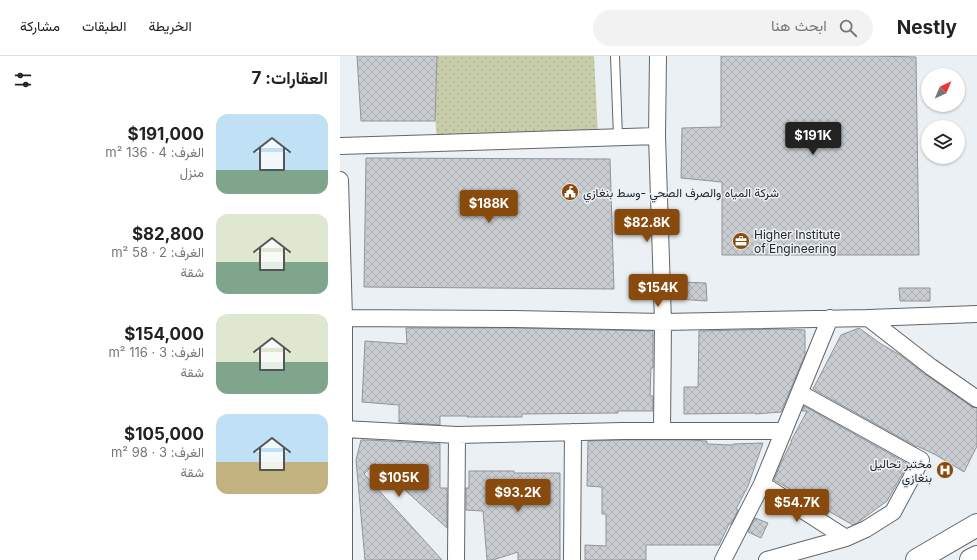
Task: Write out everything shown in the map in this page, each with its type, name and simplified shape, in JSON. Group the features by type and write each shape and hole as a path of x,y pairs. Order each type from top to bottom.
{"main road":[{"path":"918,560 975,524"},
{"path":"971,560 977,557"}],"street":[{"path":"658,56 657,136 663,322 662,431"},
{"path":"340,146 657,136"},
{"path":"340,180 344,429 344,560"},
{"path":"342,318 663,322 868,318 977,314"},
{"path":"723,560 762,484 830,318"},
{"path":"868,318 931,367 977,399"},
{"path":"767,560 846,538 866,529 893,512 921,460 800,393"},
{"path":"344,429 457,435 573,432 784,431"},
{"path":"572,560 573,432"},
{"path":"456,560 457,435"},
{"path":"762,484 846,538"}],"lane":[{"path":"615,56 618,137"}],"green space":[{"path":"430,56 594,56 598,135 437,141"}],"building":[{"path":"357,56 437,56 435,121 361,121"},
{"path":"721,56 916,57 919,255 722,255 722,182 681,178 682,128 721,127"},
{"path":"366,158 610,159 614,289 364,287"},
{"path":"681,282 706,283 707,301 677,299"},
{"path":"899,288 930,288 930,301 900,301"},
{"path":"406,328 514,328 653,331 653,368 651,368 650,396 653,396 653,411 522,414 522,417 440,416 440,425 399,422 399,405 362,402 365,341 407,344"},
{"path":"859,328 881,344 900,355 972,407 977,408 977,446 964,472 936,455 917,447 813,389 841,335"},
{"path":"779,329 805,330 805,355 781,412 755,414 684,414 684,387 698,387 699,331"},
{"path":"804,406 908,464 887,501 853,525 774,480 791,441 807,411 802,411"},
{"path":"361,440 440,444 440,488 447,488 447,528 375,463 364,474 442,560 365,560 356,460"},
{"path":"690,440 707,441 707,444 733,445 763,443 748,486 736,509 738,510 731,524 729,524 719,545 646,545 646,560 585,560 585,545 606,546 606,514 602,514 602,487 587,486 588,441"},
{"path":"469,471 560,473 560,560 518,560 518,552 493,560 487,560 483,511 466,510 466,488 469,488"},
{"path":"755,518 768,523 761,538 748,532"}],"place":[{"name":"شركة المياه والصرف الصحي -وسط بنغازي","path":"570,192"},
{"name":"Higher Institute of Engineering","path":"741,241"},
{"name":"مختبر تحاليل بنغازي","path":"945,470"}]}
